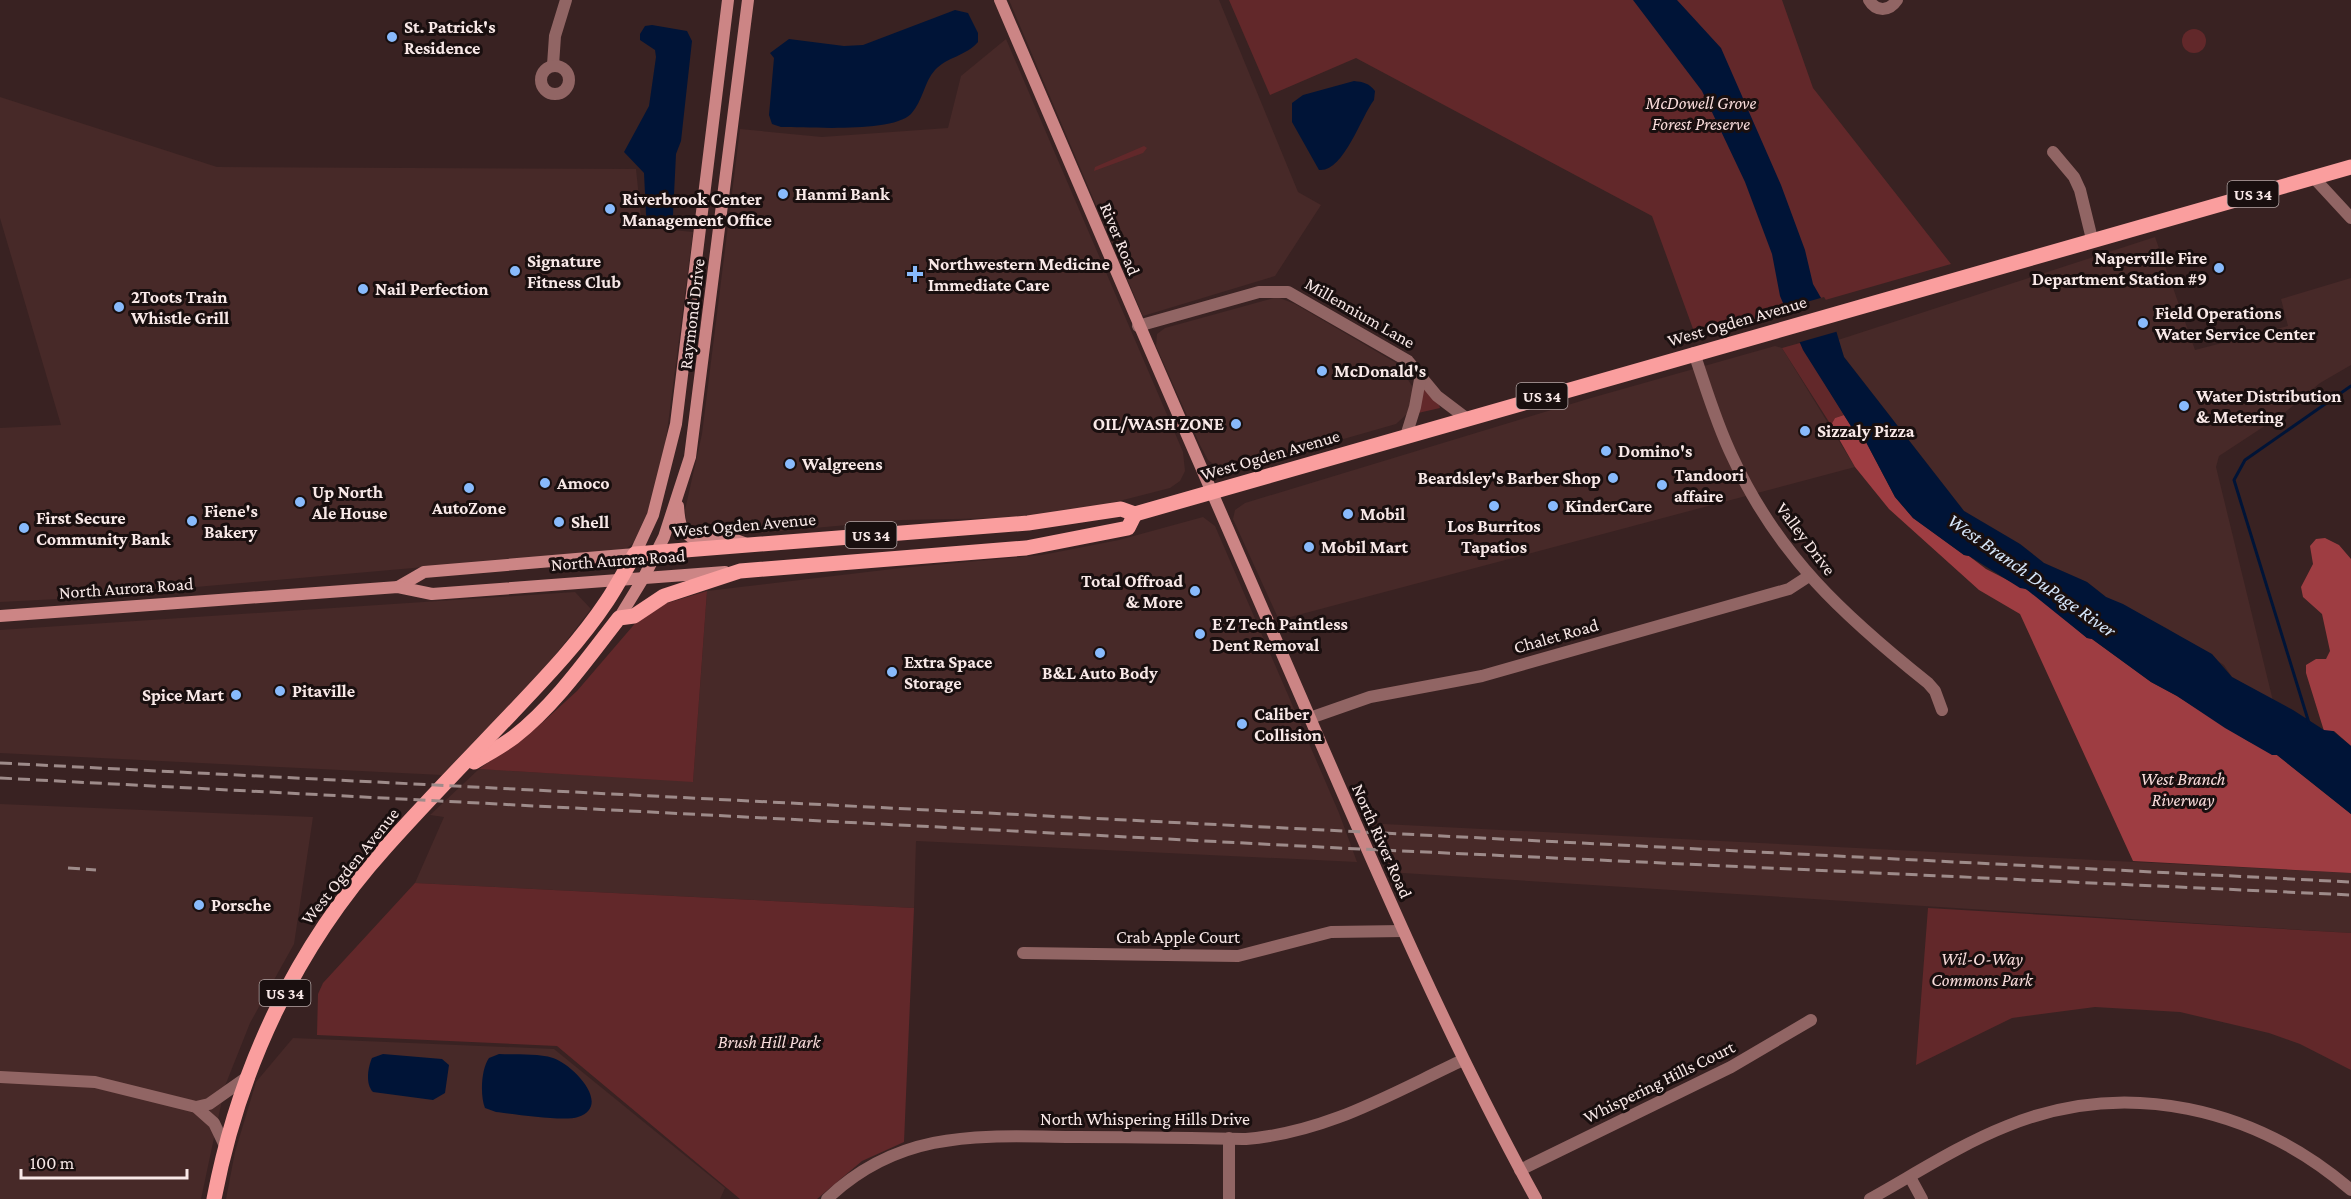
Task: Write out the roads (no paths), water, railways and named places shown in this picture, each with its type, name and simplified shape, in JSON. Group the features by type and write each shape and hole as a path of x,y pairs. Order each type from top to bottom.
{"main road":[{"name":"West Ogden Avenue","path":"214,1199 246,1078 278,1005 327,921 385,848 558,664 607,602 635,554 1028,523 1121,509 1135,514 2092,239 2351,167"},
{"name":"West Ogden Avenue","path":"842,564 1058,543 1128,528 1135,514"},
{"name":"North Aurora Road","path":"740,571 842,564"},
{"path":"619,618 634,616 664,596 740,571"},
{"name":"West Ogden Avenue","path":"458,771 514,737 574,676 619,618"}],"street":[{"path":"553,65 555,36 566,0"},
{"name":"Raymond Drive","path":"635,554 653,515 676,424 728,0"},
{"name":"Raymond Drive","path":"619,618 657,552 677,502 690,457 698,413 748,0"},
{"name":"River Road","path":"1000,0 1211,492"},
{"path":"1869,0 1875,7 1883,9 1892,6 1897,0"},
{"path":"2053,152 2074,177 2080,190 2092,239"},
{"path":"2314,178 2351,218"},
{"name":"Millennium Lane","path":"1138,326 1259,292 1280,290 1288,292 1408,361 1437,396 1466,418"},
{"name":"Valley Drive","path":"1694,353 1718,423 1746,485 1779,539 1809,576 1859,627 1928,683 1935,691 1942,710"},
{"name":"Millennium Lane","path":"1407,436 1421,374"},
{"name":"North River Road","path":"1211,492 1403,931 1463,1060 1536,1199"},
{"path":"677,502 678,517 686,535 695,539 731,538 748,545"},
{"name":"North Aurora Road","path":"398,587 424,572 635,554"},
{"name":"North Aurora Road","path":"0,616 398,587 432,594 740,571"},
{"name":"Chalet Road","path":"1310,718 1370,697 1482,676 1778,592 1809,576"},
{"name":"Crab Apple Court","path":"1023,953 1238,956 1331,932 1403,931"},
{"name":"Whispering Hills Court","path":"1520,1170 1731,1067 1811,1020"},
{"name":"North Whispering Hills Drive","path":"827,1199 852,1178 877,1162 907,1149 954,1137 1229,1138 1275,1136 1314,1127 1463,1060"},
{"path":"0,1077 95,1082 196,1107 209,1104 246,1078"},
{"path":"1870,1199 1990,1134 2036,1116 2073,1107 2146,1103 2203,1111 2257,1129 2304,1154 2351,1190"},
{"path":"196,1107 214,1123 226,1148"},
{"path":"1229,1138 1229,1199"},
{"path":"1910,1177 1922,1199"}],"water":[{"name":"West Branch DuPage River","path":"1633,0 1677,0 1721,48 1781,185 1805,250 1813,284 1832,317 1844,357 1964,511 2020,544 2044,563 2087,582 2106,597 2123,604 2212,654 2232,677 2293,710 2324,730 2333,731 2351,746 2351,814 2277,755 2272,755 2225,728 2177,696 2151,682 2092,639 2087,638 2026,589 2020,588 1964,555 1913,518 1895,497 1866,442 1854,431 1803,350 1780,296 1772,254 1745,182 1702,91"},
{"path":"955,10 968,13 978,33 978,42 935,70 911,114 887,124 850,128 781,127 772,124 769,115 774,58 770,53 789,39 844,46 863,45"},
{"path":"652,25 687,31 692,41 681,141 676,154 673,215 665,224 657,224 647,219 644,173 624,152 649,106 656,57 655,50 640,40 640,34 645,26"},
{"path":"1354,81 1366,83 1373,88 1374,100 1344,154 1328,169 1319,170 1292,122 1292,103 1303,95"},
{"path":"383,1054 442,1059 449,1065 445,1093 433,1100 373,1092 368,1080 369,1066 372,1058"},
{"path":"499,1054 540,1055 561,1062 586,1085 592,1104 588,1111 578,1117 562,1119 496,1112 485,1108 482,1090 484,1069 489,1058"}],"waterway":[{"path":"2309,723 2234,480 2245,460 2351,386"}],"railway":[{"path":"0,763 2351,882"},
{"path":"0,778 1339,848 2351,895"},
{"path":"68,868 96,870"}],"place":[{"name":"St. Patrick's Residence","path":"392,37"},
{"name":"Hanmi Bank","path":"783,194"},
{"name":"Riverbrook Center Management Office","path":"610,209"},
{"name":"Naperville Fire Department Station #9","path":"2219,268"},
{"name":"Signature Fitness Club","path":"515,271"},
{"name":"Northwestern Medicine Immediate Care","path":"915,274"},
{"name":"Nail Perfection","path":"363,289"},
{"name":"2Toots Train Whistle Grill","path":"119,307"},
{"name":"Field Operations Water Service Center","path":"2143,323"},
{"name":"McDonald's","path":"1322,371"},
{"name":"Water Distribution & Metering","path":"2184,406"},
{"name":"OIL/WASH ZONE","path":"1236,424"},
{"name":"Sizzaly Pizza","path":"1805,431"},
{"name":"Domino's","path":"1606,451"},
{"name":"Walgreens","path":"790,464"},
{"name":"Beardsley's Barber Shop","path":"1613,478"},
{"name":"Amoco","path":"545,483"},
{"name":"Tandoori affaire","path":"1662,485"},
{"name":"AutoZone","path":"469,488"},
{"name":"Up North Ale House","path":"300,502"},
{"name":"Los Burritos Tapatios","path":"1494,506"},
{"name":"KinderCare","path":"1553,506"},
{"name":"Mobil","path":"1348,514"},
{"name":"Fiene's Bakery","path":"192,521"},
{"name":"Shell","path":"559,522"},
{"name":"First Secure Community Bank","path":"24,528"},
{"name":"Mobil Mart","path":"1309,547"},
{"name":"Total Offroad & More","path":"1195,591"},
{"name":"E Z Tech Paintless Dent Removal","path":"1200,634"},
{"name":"B&L Auto Body","path":"1100,653"},
{"name":"Extra Space Storage","path":"892,672"},
{"name":"Pitaville","path":"280,691"},
{"name":"Spice Mart","path":"236,695"},
{"name":"Caliber Collision","path":"1242,724"},
{"name":"Porsche","path":"199,905"}],"park label":[{"name":"McDowell Grove Forest Preserve","path":"1701,113"},
{"name":"West Branch Riverway","path":"2183,789"},
{"name":"Wil-O-Way Commons Park","path":"1982,969"},
{"name":"Brush Hill Park","path":"769,1042"}]}
